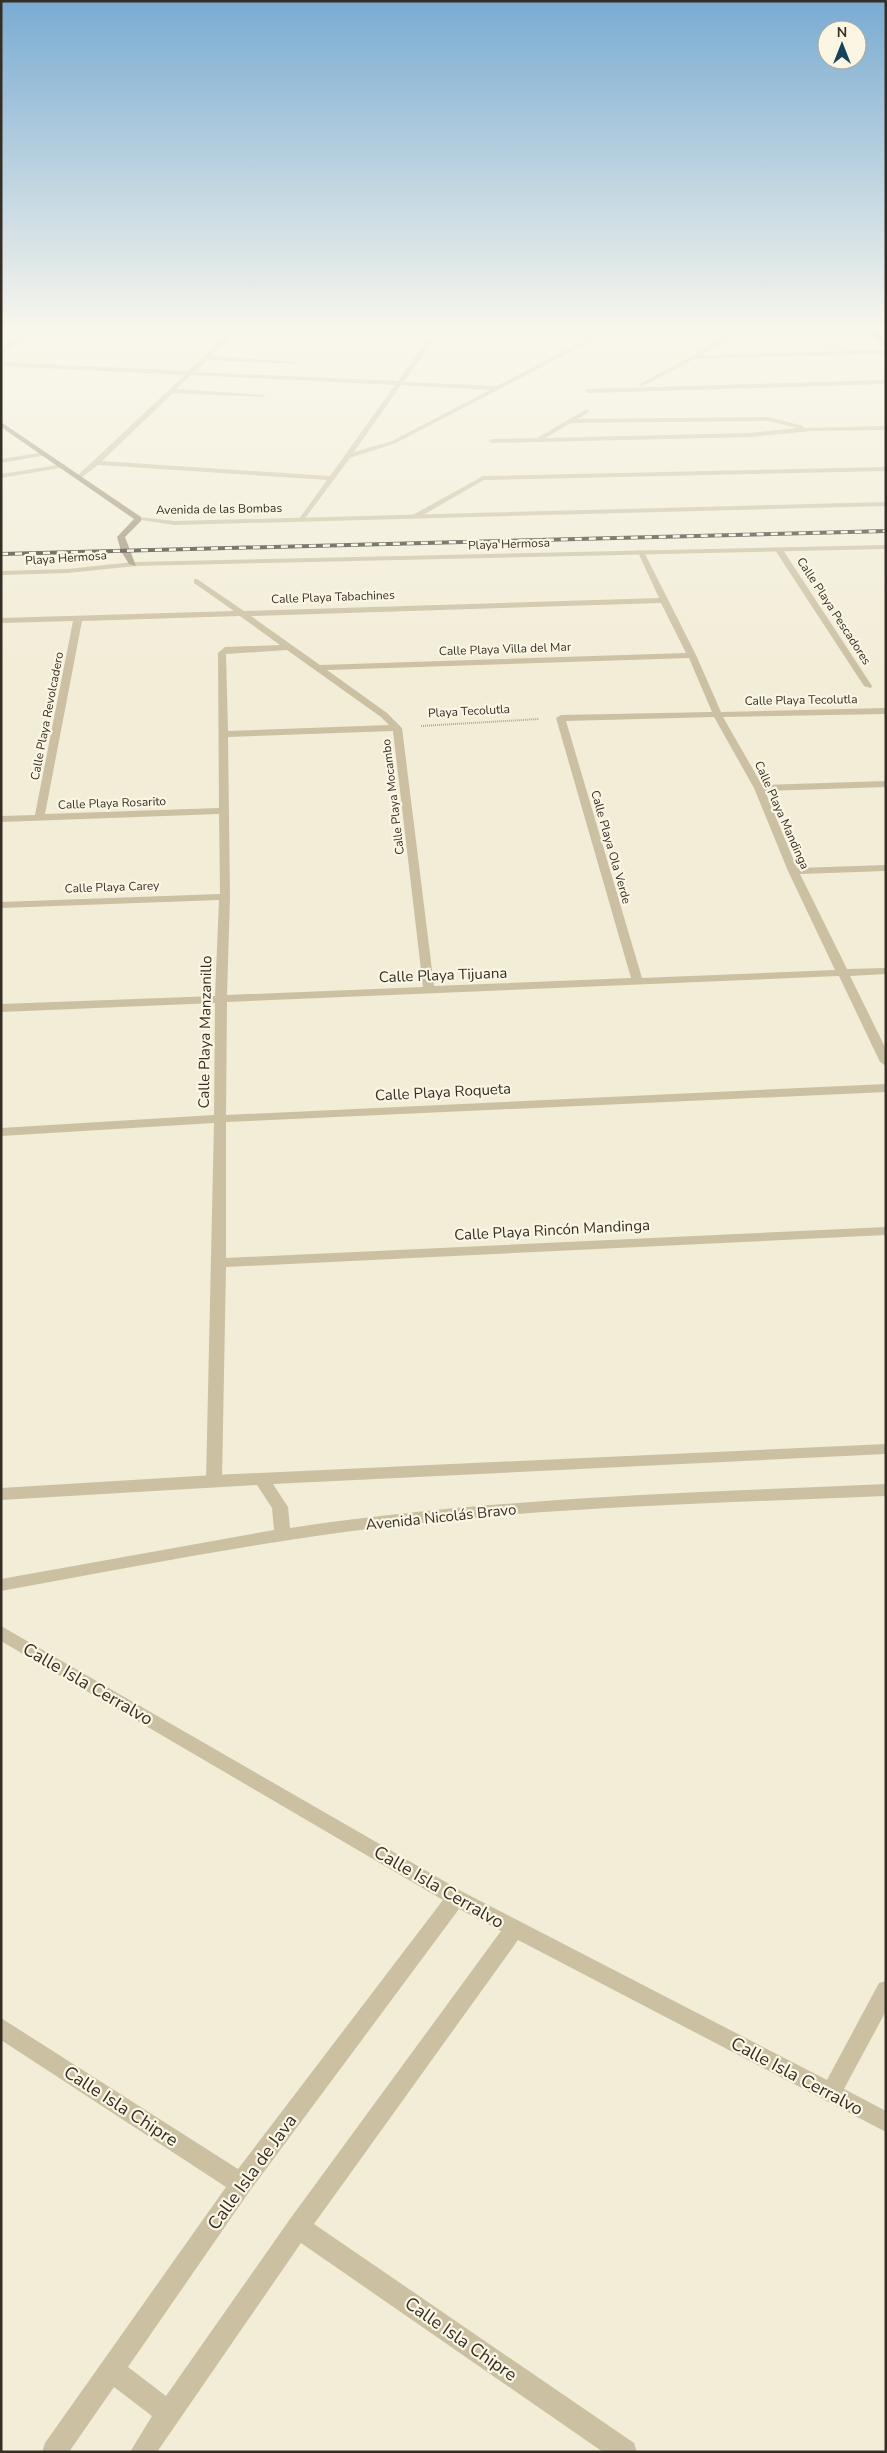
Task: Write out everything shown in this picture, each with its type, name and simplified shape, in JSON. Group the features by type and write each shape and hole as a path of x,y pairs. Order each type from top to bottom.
{"main road":[{"name":"Avenida de las Bombas","path":"30,443 138,519"},
{"name":"Playa Hermosa","path":"133,564 124,551 121,537 138,519"}],"street":[{"path":"79,477 116,443"},
{"path":"303,519 358,443"},
{"path":"349,456 389,443"},
{"path":"1,460 45,454"},
{"path":"96,463 332,478"},
{"path":"1,476 64,466"},
{"path":"416,516 483,478 886,469"},
{"name":"Avenida de las Bombas","path":"138,519 175,523 886,504"},
{"name":"Playa Hermosa","path":"1,573 68,571 133,564 886,547"},
{"name":"Calle Playa Pescadores","path":"779,550 868,686"},
{"name":"Calle Playa Mandinga","path":"640,552 692,655 717,714 759,788 793,871 886,1062"},
{"name":"Calle Playa Mocambo","path":"197,582 384,715 398,728 429,991"},
{"name":"Calle Playa Tabachines","path":"1,621 665,600"},
{"name":"Calle Playa Revolcadero","path":"39,818 78,618"},
{"name":"Calle Playa Manzanillo","path":"214,1481 219,1263 221,999 225,896 222,653 225,650 234,648 290,648"},
{"name":"Calle Playa Villa del Mar","path":"319,668 692,655"},
{"name":"Calle Playa Tecolutla","path":"717,714 886,711"},
{"path":"561,718 717,714"},
{"name":"Calle Playa Ola Verde","path":"561,718 638,983"},
{"path":"223,734 398,728"},
{"path":"759,788 886,784"},
{"name":"Calle Playa Rosarito","path":"1,819 224,810"},
{"path":"793,871 886,868"},
{"name":"Calle Playa Carey","path":"1,905 225,896"},
{"name":"Calle Playa Tijuana","path":"1,1008 638,983 886,971"},
{"name":"Calle Playa Roqueta","path":"1,1132 219,1118 886,1088"},
{"name":"Calle Playa Rincón Mandinga","path":"219,1263 886,1231"},
{"path":"1,1494 214,1481 886,1449"},
{"path":"262,1480 280,1508 283,1535"},
{"name":"Avenida Nicolás Bravo","path":"1,1585 283,1535 438,1515 558,1506 886,1490"},
{"name":"Calle Isla Cerralvo","path":"1,1633 456,1898 514,1930 886,2122"},
{"name":"Calle Isla de Java","path":"54,2452 241,2184 456,1898"},
{"path":"142,2452 298,2227 514,1930"},
{"path":"831,2093 886,1990"},
{"name":"Calle Isla Chipre","path":"1,2028 241,2184"},
{"name":"Calle Isla Chipre","path":"298,2227 624,2452"},
{"path":"112,2370 169,2414"}],"path":[{"name":"Playa Tecolutla","path":"398,728 561,718"}],"railway":[{"path":"1,554 886,531"}]}
